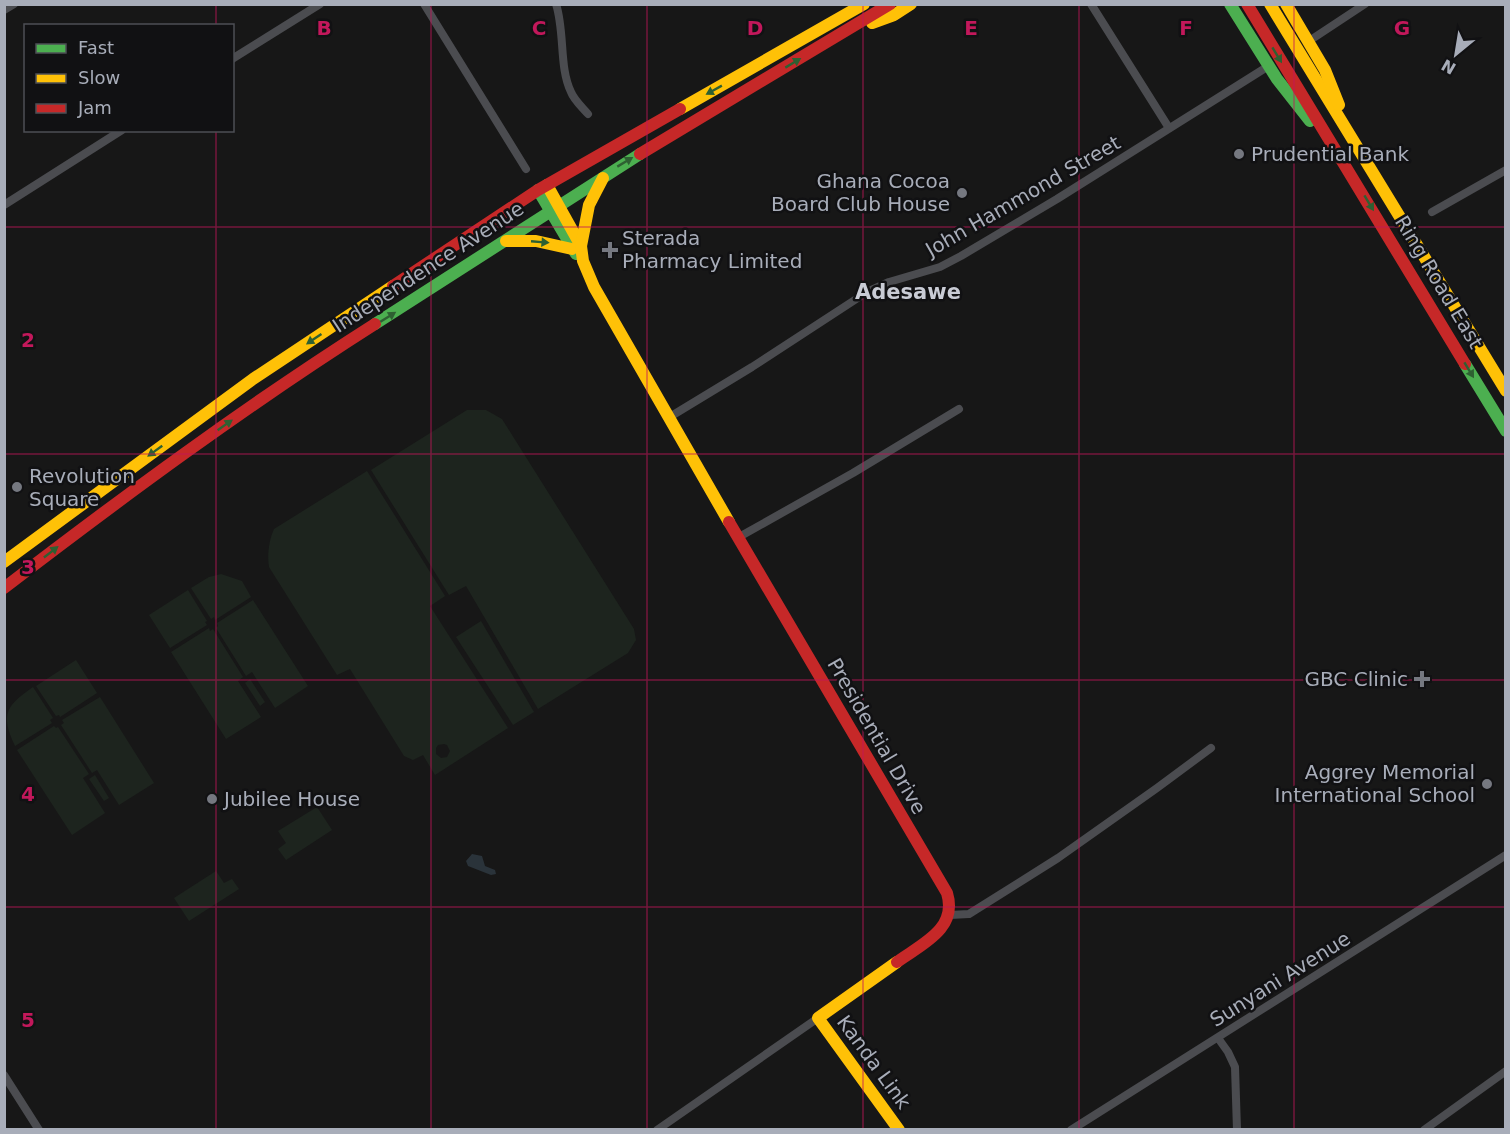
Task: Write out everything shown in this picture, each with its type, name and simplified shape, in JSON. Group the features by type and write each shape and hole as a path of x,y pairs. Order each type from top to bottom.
{"main road":[{"path":"838,20 854,4"},
{"name":"Independence Avenue","path":"4,562 253,380 542,188 864,4"},
{"name":"Independence Avenue","path":"4,588 121,498 309,366 506,241 604,175 890,4"},
{"path":"846,31 894,15 911,4"},
{"path":"1230,4 1267,67 1292,101 1338,153"},
{"path":"1247,4 1338,153"},
{"path":"1270,4 1506,391"},
{"path":"1286,4 1325,70 1356,146"},
{"name":"Ring Road East","path":"1338,153 1506,431"},
{"path":"506,241 536,241 577,248 589,205 604,175"},
{"name":"Presidential Drive","path":"542,188 577,248 594,287 668,418 947,893 950,915"},
{"path":"1448,334 1464,324"},
{"path":"818,1018 937,934 950,915"},
{"name":"Kanda Link","path":"818,1018 899,1130"}],"street":[{"path":"4,10 14,4"},
{"path":"234,58 320,4"},
{"path":"424,4 526,169"},
{"path":"556,4 565,58 564,75 571,93 588,114"},
{"path":"1090,4 1169,128"},
{"path":"1309,41 1365,4"},
{"name":"John Hammond Street","path":"668,418 752,367 867,292 889,282 940,267 961,256 1057,199 1267,67"},
{"path":"4,205 119,132"},
{"path":"1432,212 1506,170"},
{"path":"739,537 853,473 959,409"},
{"path":"950,915 969,914 1058,858 1211,748"},
{"name":"Sunyani Avenue","path":"1071,1130 1084,1126 1506,855"},
{"path":"657,1130 818,1018"},
{"path":"1218,1038 1235,1067 1237,1130"},
{"path":"1424,1130 1506,1071"},
{"path":"4,1075 39,1130"}],"shaded area":[{"path":"467,410 486,410 502,419 634,629 636,640 628,653 538,709 466,586 449,595 371,470"},
{"path":"367,471 445,596 430,606 508,728 435,775 423,755 413,760 404,756 350,669 337,675 269,567 269,548 274,529","holes":["438,745 447,745 450,751 447,757 441,758 436,754 436,748"]},
{"path":"221,574 242,581 251,597 215,620 214,617 211,619 191,588 209,577"},
{"path":"188,590 207,621 205,622 207,625 170,648 149,615"},
{"path":"253,600 308,686 275,708 252,672 246,676 216,628 217,623"},
{"path":"481,621 534,712 513,725 456,637"},
{"path":"209,628 210,631 213,629 243,677 238,681 261,717 226,739 171,652"},
{"path":"76,660 97,693 60,717 56,716 36,686"},
{"path":"250,679 265,702 260,706 245,683"},
{"path":"33,687 53,718 50,720 52,723 15,746 8,726 8,712 17,700"},
{"path":"100,697 154,783 119,805 97,770 92,773 61,725 64,723 62,720"},
{"path":"54,726 58,727 89,774 83,778 105,813 72,835 17,750"},
{"path":"95,775 109,798 104,801 89,779"},
{"path":"317,807 332,830 286,860 278,849 286,843 278,831"},
{"path":"472,854 482,856 485,866 495,870 496,874 491,875 468,866 466,861"},
{"path":"216,871 224,883 232,879 239,889 189,921 174,898"}],"traffic: fast":[{"path":"1230,4 1277,79 1310,121"},
{"path":"375,324 640,154"},
{"path":"538,190 576,254"},
{"path":"1465,364 1506,431"}],"traffic: slow":[{"path":"680,109 864,4"},
{"path":"872,23 894,15 911,4"},
{"path":"1270,4 1506,391"},
{"path":"1286,4 1325,70 1339,105"},
{"path":"581,246 589,205 603,178"},
{"path":"547,185 581,246 583,261 594,287 729,522"},
{"path":"506,241 536,241 572,249"},
{"path":"4,562 253,379 393,286"},
{"path":"897,962 818,1018 899,1130"}],"traffic: jam":[{"path":"640,154 890,4"},
{"path":"1247,4 1465,364"},
{"path":"393,286 538,190 680,109"},
{"path":"4,588 186,452 375,324"},
{"path":"729,522 947,893 949,906 943,926 927,942 897,962"}],"place":[{"name":"Prudential Bank","path":"1239,154"},
{"name":"Ghana Cocoa Board Club House","path":"962,193"},
{"name":"Sterada Pharmacy Limited","path":"610,250"},
{"name":"Revolution Square","path":"17,487"},
{"name":"GBC Clinic","path":"1422,679"},
{"name":"Aggrey Memorial International School","path":"1487,784"},
{"name":"Jubilee House","path":"212,799"}],"district":[{"name":"Adesawe","path":"908,292"}]}
